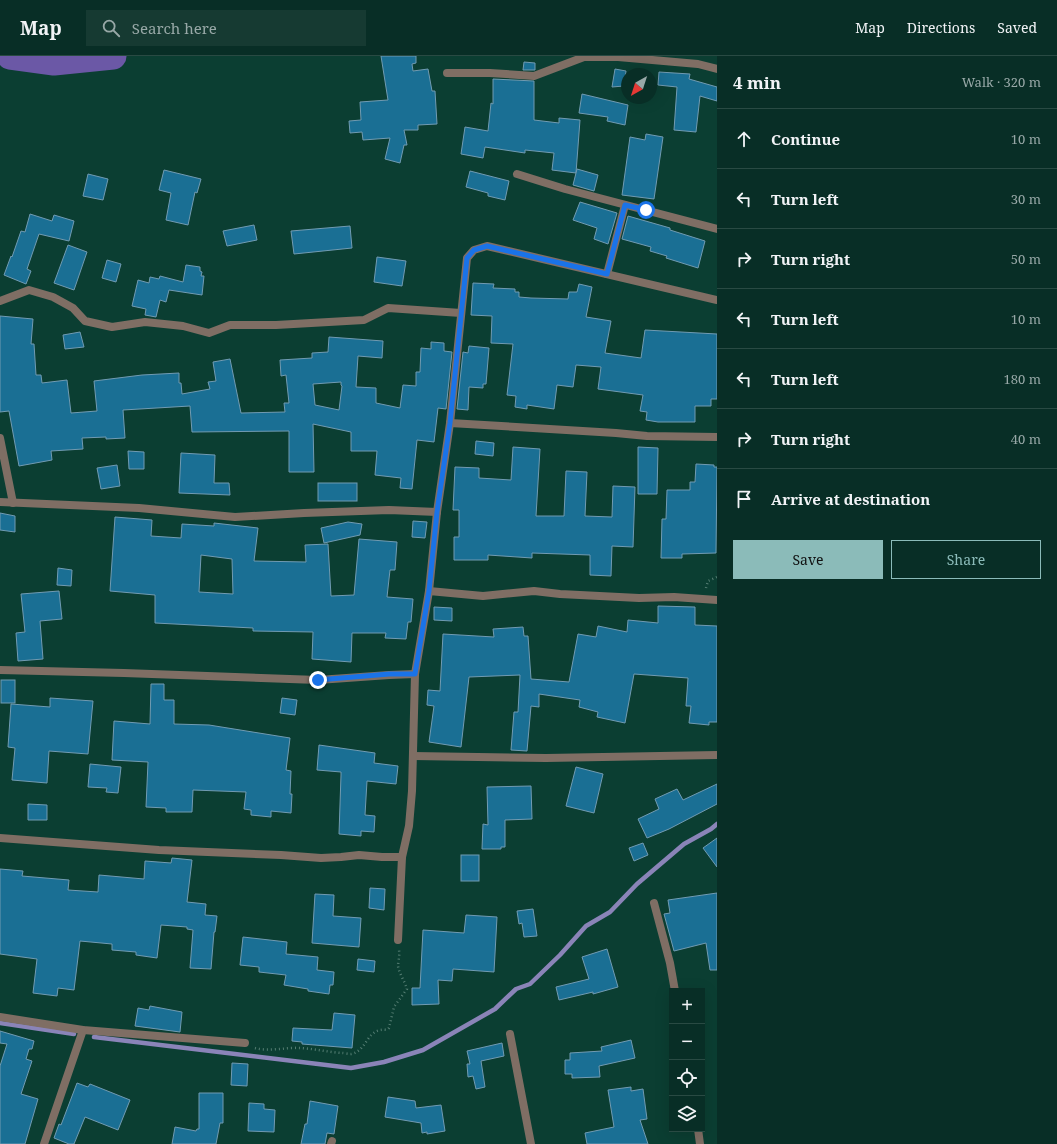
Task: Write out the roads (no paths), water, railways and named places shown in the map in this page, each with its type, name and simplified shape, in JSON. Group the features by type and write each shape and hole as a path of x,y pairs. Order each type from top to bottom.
{"street":[{"path":"447,73 490,73 534,76 584,57 618,57 698,64 717,69"},
{"path":"517,174 565,189 717,230"},
{"path":"607,274 625,205"},
{"path":"398,940 402,856 409,826 412,792 415,674 429,591 437,512 450,423 467,258 474,250 487,246 717,300"},
{"path":"0,301 28,290 53,296 73,308 85,321 105,326 112,327 145,322 183,326 209,334 230,325 276,325 364,320 388,308 461,313"},
{"path":"450,423 648,436 717,437"},
{"path":"0,438 13,503"},
{"path":"0,502 139,508 235,517 389,510 437,512"},
{"path":"429,591 483,596 534,592 639,598 674,597 717,600"},
{"path":"0,670 318,680 389,674 415,674"},
{"path":"413,756 546,758 717,755"},
{"path":"0,838 159,850 322,858 341,858 359,855 382,857 402,856"},
{"path":"654,903 670,963 674,988"},
{"path":"0,1017 83,1030 245,1044"},
{"path":"44,1144 83,1030"},
{"path":"510,1034 531,1144"},
{"path":"698,1132 700,1144"}],"waterway":[{"path":"10,56 54,62 113,56"},
{"path":"94,1037 351,1068 384,1062 423,1050 495,1009 516,989 530,984 560,955 586,926 610,912 637,884 684,844 717,824"},
{"path":"0,1023 74,1034"}]}
